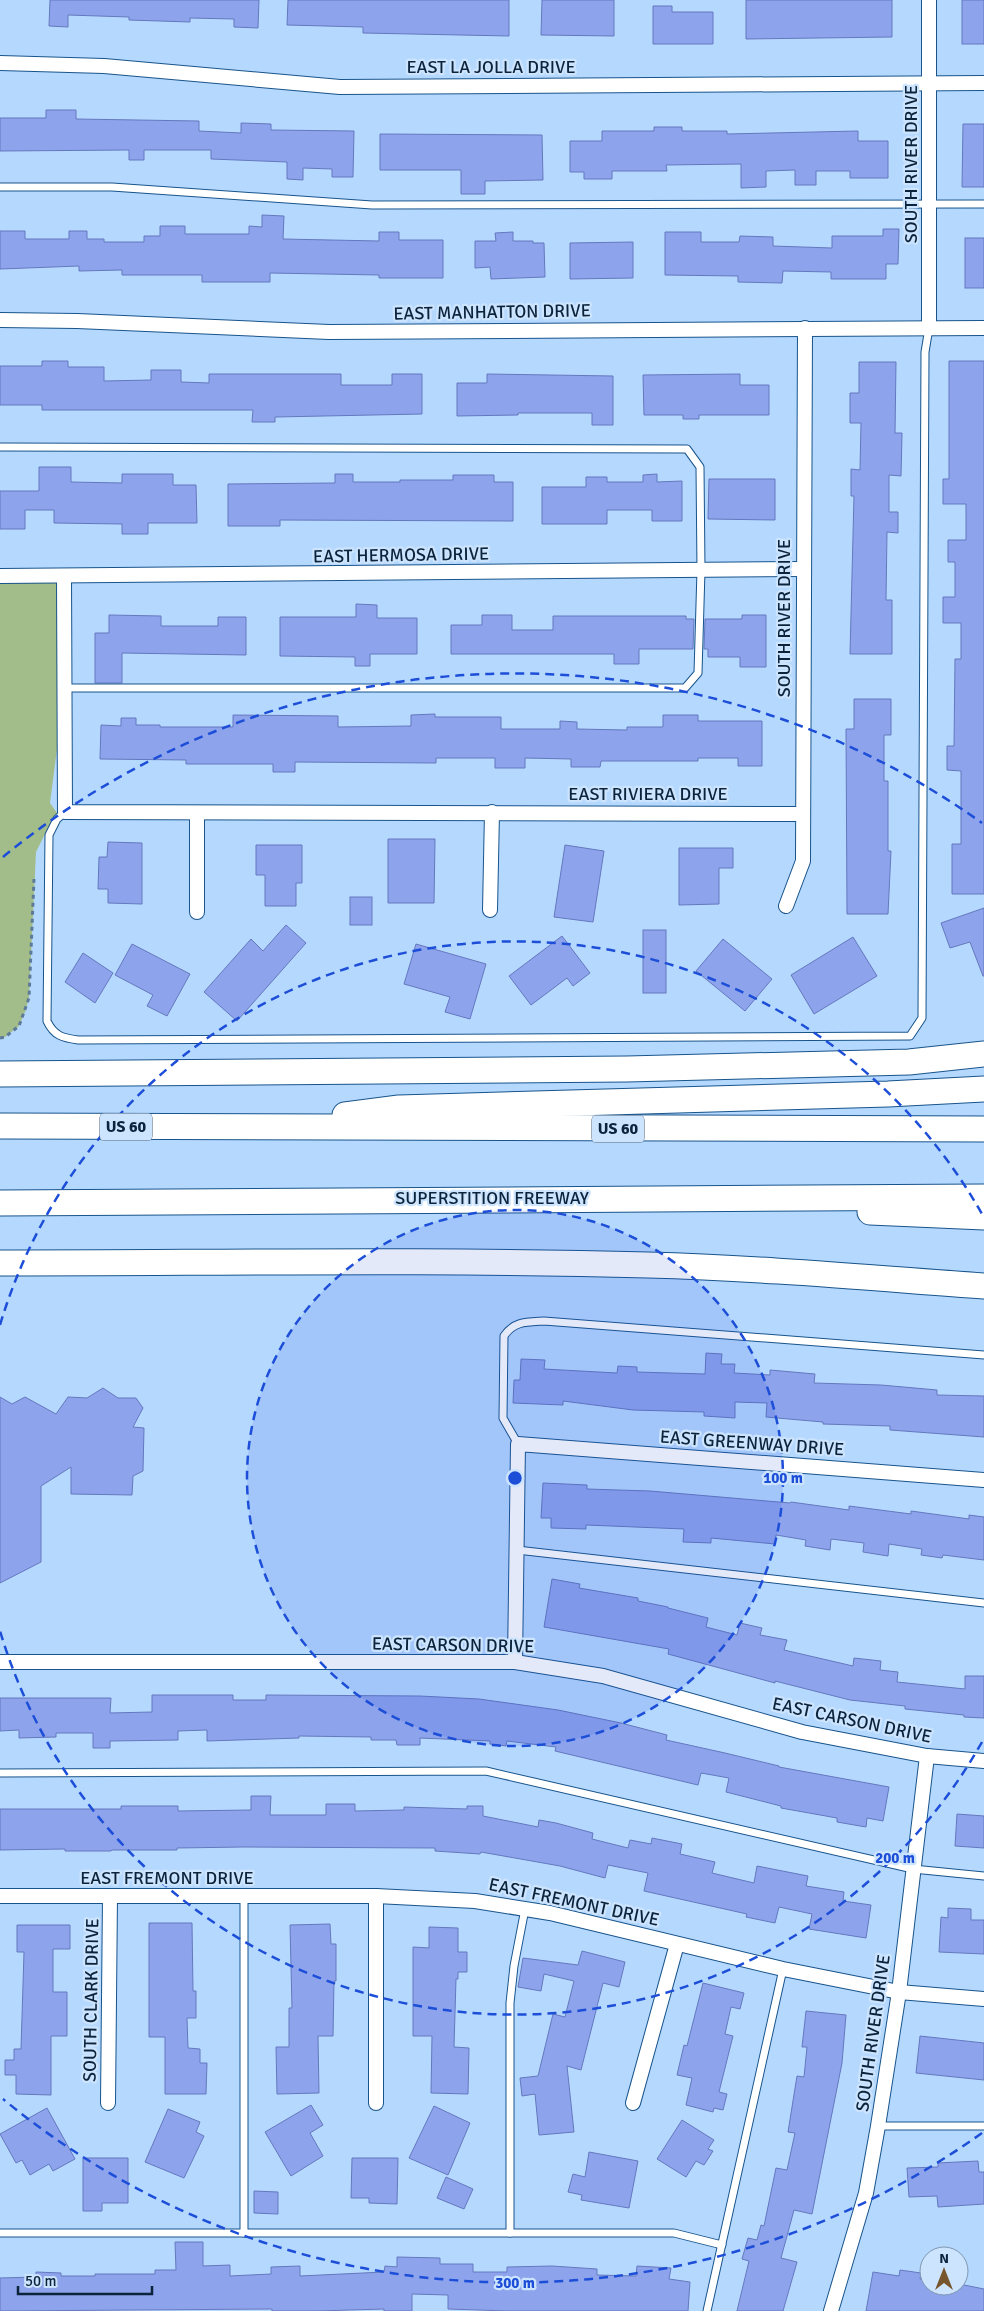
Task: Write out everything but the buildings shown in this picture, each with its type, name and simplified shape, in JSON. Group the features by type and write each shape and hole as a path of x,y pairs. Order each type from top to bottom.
{"highway":[{"path":"0,1074 627,1070 909,1062 984,1054"},
{"path":"252,1127 399,1108 888,1094 984,1089"},
{"name":"US 60","path":"0,1126 984,1129"},
{"path":"605,1197 941,1216 984,1216"},
{"name":"SUPERSTITION FREEWAY","path":"0,1203 605,1197 984,1197"},
{"path":"0,1263 525,1263 647,1265 730,1268 984,1286"}],"street":[{"name":"SOUTH RIVER DRIVE","path":"929,0 929,328"},
{"name":"EAST LA JOLLA DRIVE","path":"0,63 104,66 340,87 984,83"},
{"name":"EAST MANHATTON DRIVE","path":"0,320 76,321 329,332 984,328"},
{"name":"SOUTH RIVER DRIVE","path":"786,906 803,861 805,328"},
{"name":"EAST HERMOSA DRIVE","path":"0,576 64,577 803,569"},
{"path":"64,577 65,812"},
{"name":"EAST RIVIERA DRIVE","path":"65,812 197,814 492,812 803,814"},
{"path":"490,910 492,812"},
{"path":"197,814 197,912"},
{"path":"515,1662 518,1444"},
{"name":"EAST GREENWAY DRIVE","path":"518,1444 984,1480"},
{"name":"EAST CARSON DRIVE","path":"0,1662 515,1662 603,1676 802,1732 927,1756 984,1761"},
{"name":"SOUTH RIVER DRIVE","path":"831,2311 866,2193 878,2126 899,1992 927,1756"},
{"name":"EAST FREMONT DRIVE","path":"0,1896 376,1896 475,1900 525,1909 783,1969 899,1992 984,1999"},
{"name":"SOUTH CLARK DRIVE","path":"108,2103 110,1896"},
{"path":"376,1896 376,2103"},
{"path":"633,2103 677,1944"}],"lane":[{"path":"0,187 112,187 372,205 984,204"},
{"path":"65,812 57,819 49,835 47,1021 52,1031 62,1038 78,1040 910,1036 922,1018 925,362 929,328"},
{"path":"0,446 687,448 700,467 701,570 698,673 685,688 64,688"},
{"path":"518,1444 503,1418 504,1336 510,1327 520,1322 544,1321 984,1355"},
{"path":"517,1550 984,1602"},
{"path":"0,1773 486,1771 914,1869 984,1876"},
{"path":"244,1896 244,2233"},
{"path":"510,2233 510,2003 514,1966 525,1909"},
{"path":"707,2311 783,1969"},
{"path":"878,2126 984,2126"},
{"path":"0,2233 674,2233 722,2245"}],"path":[{"path":"0,1038 5,1037 19,1026 29,998 35,871"}],"green space":[{"path":"0,576 64,577 65,688 50,803 62,820 48,828 36,852 29,998 19,1026 5,1037 0,1038"}]}
